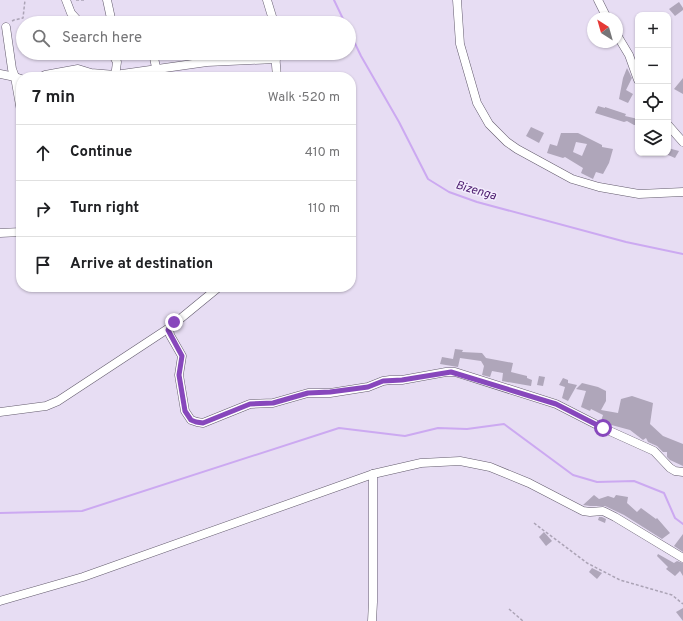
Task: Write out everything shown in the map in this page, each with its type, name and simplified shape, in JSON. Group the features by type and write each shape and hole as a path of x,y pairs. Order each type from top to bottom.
{"street":[{"path":"66,0 74,16"},
{"path":"107,0 110,16"},
{"path":"267,0 272,16"},
{"path":"457,0 460,44 477,103 489,124 507,142 572,179 599,187 639,194 683,192"},
{"path":"598,0 604,12"},
{"path":"6,27 12,69 16,75"},
{"path":"623,45 629,55 635,72"},
{"path":"155,60 158,72"},
{"path":"161,72 179,65 230,60"},
{"path":"276,60 277,72"},
{"path":"116,72 117,62"},
{"path":"59,72 78,69 87,72"},
{"path":"0,74 16,78"},
{"path":"671,128 683,142"},
{"path":"0,233 16,232"},
{"path":"0,412 46,406 58,401 169,328 213,292"},
{"path":"169,328 170,335 182,356 179,375 185,411 187,416 196,422 203,423 250,404 273,403 308,393 368,387 383,381 402,380 446,372 455,372 556,404 603,428 654,451 670,468 675,471 683,472"},
{"path":"0,601 82,577 373,474 421,463 460,461 490,467 529,483 583,511 603,511 683,558"},
{"path":"372,621 373,474"}],"path":[{"path":"24,16 25,0"},
{"path":"76,0 84,0"},
{"path":"6,27 16,20"},
{"path":"534,523 587,563 620,580 672,595 683,604"},
{"path":"509,610 524,621"}],"building":[{"path":"679,2 683,10 675,16 669,9"},
{"path":"627,68 632,78 626,90 633,94 628,103 619,99 623,78"},
{"path":"683,78 683,94 674,89"},
{"path":"598,106 605,107 626,114 625,116 635,118 635,125 627,121 624,122 595,113"},
{"path":"531,127 544,133 539,143 526,136"},
{"path":"561,133 578,133 602,145 602,147 613,149 609,163 603,174 596,172 593,179 581,173 583,168 565,157 563,158 547,153 550,144 557,146","holes":["576,142 587,144 582,156 573,152"]},
{"path":"671,149 679,151 675,158 670,156"},
{"path":"455,349 463,350 462,352 482,353 486,358 513,363 511,372 527,376 527,378 532,380 531,386 502,381 503,373 492,371 490,377 482,375 484,366 481,361 460,358 458,367 440,364 442,357 453,359"},
{"path":"539,376 545,377 543,386 537,385"},
{"path":"563,378 568,380 568,383 577,385 568,401 562,398 565,387 559,385"},
{"path":"582,383 598,387 606,391 606,401 601,410 618,413 621,399 632,396 653,403 650,424 663,436 683,444 683,466 670,460 667,457 667,452 663,452 657,446 648,442 646,438 643,440 630,430 604,423 601,421 603,415 591,409 590,411 581,407 586,391 576,389"},
{"path":"594,495 599,499 608,496 614,498 616,495 628,497 627,503 637,512 641,508 656,519 657,518 670,533 662,539 624,515 605,506 583,505"},
{"path":"599,517 606,519 605,523 598,520"},
{"path":"544,532 552,541 546,546 539,537"},
{"path":"683,534 683,552 674,546"},
{"path":"658,554 674,563 677,561 683,563 683,576 680,571 675,576 666,569 668,567 657,556"},
{"path":"592,568 602,573 597,579 589,572"},
{"path":"683,608 683,621 676,612"}],"waterway":[{"name":"Bizenga","path":"334,0 342,16"},
{"name":"Bizenga","path":"356,46 399,122 428,179 449,192 477,202 626,242 683,254"},
{"path":"0,513 82,511 339,428 405,436 438,428 467,429 504,424 573,475 597,482 634,481 664,493 675,518 683,524"}],"route":[{"path":"174,322 170,325 168,330 182,356 179,375 185,411 191,420 196,422 203,423 255,403 273,403 313,392 330,392 368,387 383,381 402,380 446,372 455,372 556,404 603,428"}]}
